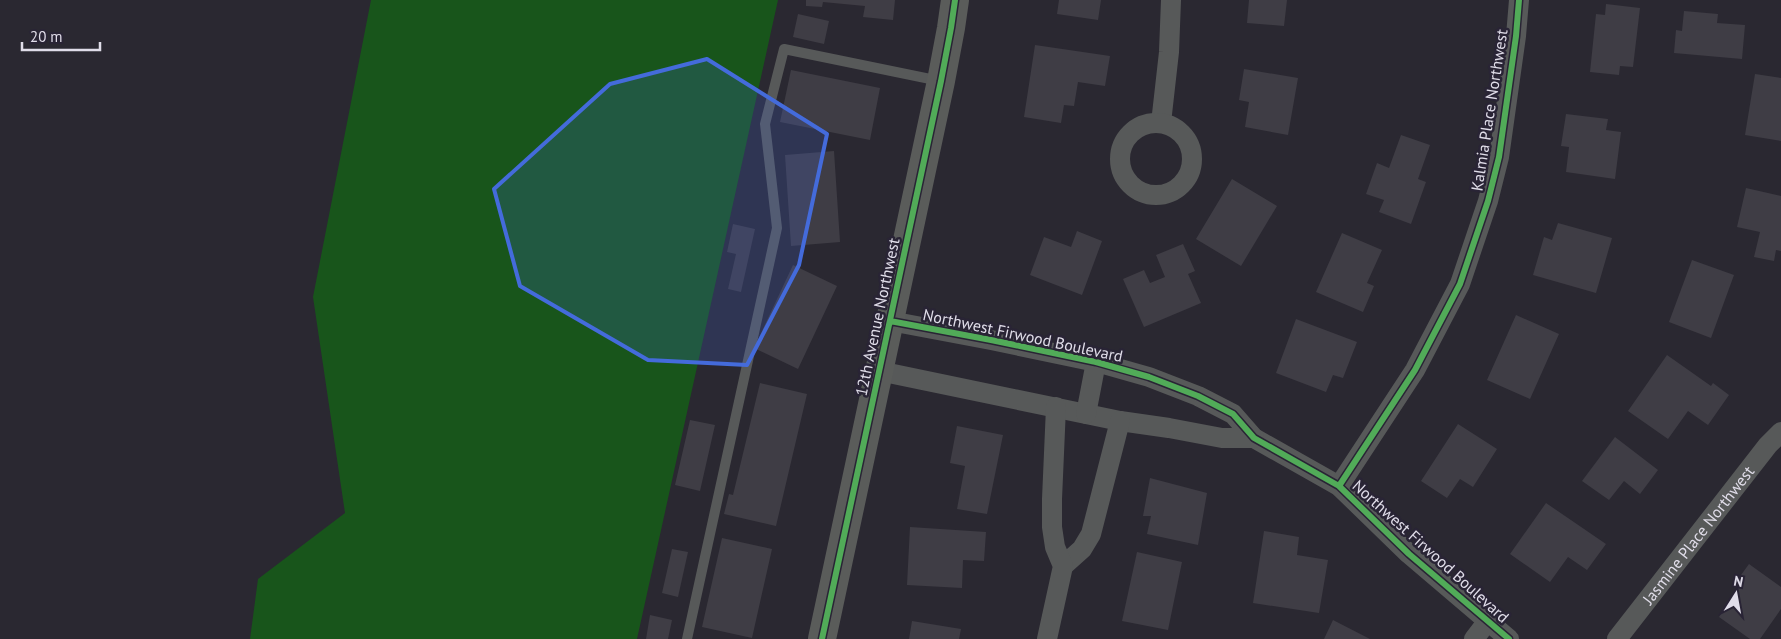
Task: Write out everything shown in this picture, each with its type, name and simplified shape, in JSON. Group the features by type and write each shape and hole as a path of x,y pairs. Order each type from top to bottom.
{"street":[{"name":"12th Avenue Northwest","path":"822,639 941,81 954,0"},
{"path":"1161,123 1169,52 1171,0"},
{"name":"Kalmia Place Northwest","path":"1339,486 1415,370 1460,284 1488,201 1499,157 1516,36 1519,0"},
{"name":"Northwest Firwood Boulevard","path":"890,321 1096,362 1148,377 1198,396 1233,414 1254,438 1339,486 1409,554 1509,639"},
{"path":"1086,414 1096,362"},
{"path":"879,371 1120,421 1091,534 1082,549 1063,566"},
{"path":"1047,639 1063,566 1055,547 1052,527 1056,407"},
{"name":"Northwest Firwood Boulevard","path":"1120,421 1222,438 1254,438"},
{"name":"Jasmine Place Northwest","path":"1617,639 1768,445 1781,432"},
{"path":"1474,639 1487,622"}],"lane":[{"path":"687,639 776,228 765,124 784,49 941,81"}],"highlighted area":[{"path":"707,59 827,134 799,265 747,365 648,360 520,286 494,189 610,84"}],"green space":[{"path":"371,0 778,0 637,639 250,639 258,579 345,513 313,297"}],"building":[{"path":"806,0 895,0 893,20 863,17 865,6 823,2 822,7 806,6"},
{"path":"1059,0 1101,0 1098,20 1057,14"},
{"path":"1249,0 1287,0 1284,26 1247,23"},
{"path":"1606,4 1640,8 1633,67 1620,66 1619,75 1590,72 1596,14 1605,15"},
{"path":"1684,11 1718,14 1717,23 1745,25 1742,59 1674,53 1676,30 1682,31"},
{"path":"798,14 829,21 824,44 793,37"},
{"path":"1035,45 1110,56 1105,86 1078,82 1074,106 1064,105 1061,123 1024,117"},
{"path":"1244,69 1298,78 1288,135 1245,127 1249,102 1239,100"},
{"path":"791,70 880,88 870,140 780,122"},
{"path":"1755,74 1781,78 1781,141 1745,135"},
{"path":"1566,114 1608,119 1606,130 1621,132 1615,179 1566,172 1569,147 1561,146"},
{"path":"1401,135 1430,145 1418,179 1426,182 1411,224 1379,212 1384,200 1366,194 1377,163 1389,168"},
{"path":"834,151 840,242 791,246 785,155"},
{"path":"1232,179 1277,206 1241,266 1196,239"},
{"path":"1746,188 1781,196 1781,251 1776,250 1774,261 1754,257 1760,232 1737,227"},
{"path":"1558,223 1612,238 1596,293 1533,275 1544,237 1552,240"},
{"path":"733,224 755,229 741,292 728,289 736,254 727,252"},
{"path":"1077,231 1102,241 1082,295 1030,275 1044,237 1071,247"},
{"path":"1342,233 1382,250 1367,283 1374,286 1363,312 1316,292"},
{"path":"1183,244 1195,271 1188,274 1201,303 1144,327 1123,279 1144,270 1150,283 1165,277 1156,255"},
{"path":"1692,260 1734,275 1711,338 1669,322"},
{"path":"793,265 837,286 798,369 754,348"},
{"path":"1516,315 1559,334 1530,399 1487,380"},
{"path":"1296,319 1357,342 1343,378 1333,375 1326,392 1276,373"},
{"path":"1667,355 1711,386 1713,383 1729,395 1708,425 1688,411 1668,439 1628,411"},
{"path":"760,383 807,394 776,526 724,514 729,494 733,495"},
{"path":"690,420 715,425 700,491 675,485"},
{"path":"1458,424 1497,449 1473,487 1460,479 1447,498 1421,481"},
{"path":"957,426 1003,435 987,514 957,509 965,466 950,463"},
{"path":"1615,437 1658,470 1640,494 1624,481 1609,500 1582,481"},
{"path":"1150,478 1207,493 1198,545 1147,534 1151,516 1143,516"},
{"path":"1546,503 1606,544 1587,570 1568,557 1550,582 1510,554"},
{"path":"910,527 986,532 984,561 963,560 962,588 907,585"},
{"path":"1264,531 1299,537 1297,555 1328,560 1319,613 1253,603"},
{"path":"722,538 772,549 752,638 702,627"},
{"path":"672,549 688,552 678,597 662,593"},
{"path":"1137,552 1182,562 1168,630 1122,621"},
{"path":"1749,564 1781,587 1781,609 1760,639 1750,639 1719,617 1738,589 1733,586"},
{"path":"650,615 672,620 668,639 646,639"},
{"path":"1333,620 1370,639 1324,639"},
{"path":"912,621 961,629 959,639 909,639"}],"cycle path":[{"path":"822,639 941,81 955,0"},
{"path":"1339,486 1415,370 1460,284 1488,201 1499,157 1516,36 1519,0"},
{"path":"890,321 1096,362 1149,377 1198,396 1233,414 1254,438 1339,486 1409,554 1509,639"}]}
